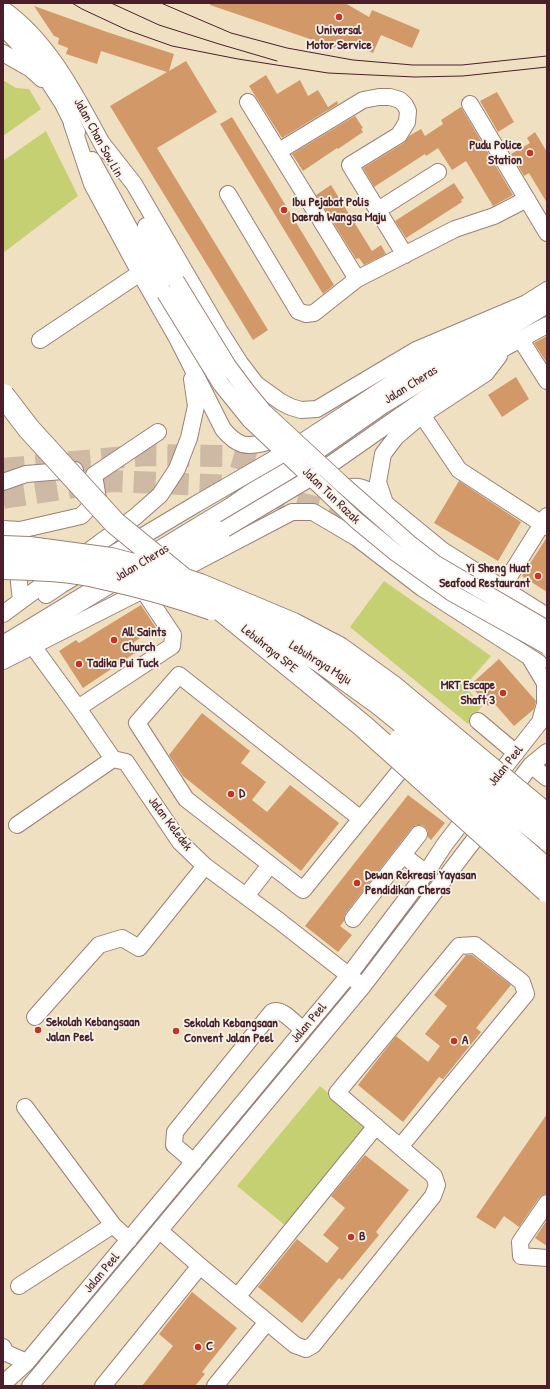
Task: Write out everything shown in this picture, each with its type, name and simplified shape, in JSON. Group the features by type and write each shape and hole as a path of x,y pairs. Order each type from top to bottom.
{"highway":[{"name":"Lebuhraya SPE","path":"3,379 33,420 122,518 372,714 547,870"},
{"name":"Lebuhraya SPE","path":"3,395 29,429 115,523 363,726 547,891"},
{"name":"Lebuhraya Maju","path":"3,547 29,548 111,559 157,571 200,585 293,624 339,648 393,687 547,815"},
{"name":"Lebuhraya Maju","path":"3,568 44,570 102,577 181,598 220,611 279,638 320,661 377,702 547,839"}],"main road":[{"name":"Jalan Cheras","path":"3,647 232,508 382,403 471,348 538,302"},
{"name":"Jalan Cheras","path":"3,637 138,551 279,476"}],"street":[{"name":"Jalan Chan Sow Lin","path":"3,9 12,16 45,50 72,89 176,281"},
{"name":"Jalan Chan Sow Lin","path":"3,26 36,62 54,89 165,293"},
{"path":"3,53 31,69 54,89"},
{"path":"279,151 363,100 384,97 400,100 408,111 407,122 399,135 350,165 405,256"},
{"path":"248,102 357,279"},
{"path":"470,104 547,233"},
{"path":"72,124 92,184 177,338 223,429 231,439 241,444 254,445 267,442 276,426 274,416 256,384 240,363 219,330 134,184 101,142"},
{"path":"378,210 438,172"},
{"path":"228,194 298,311 306,314 314,313 357,279 405,256 455,229 494,216 527,199"},
{"path":"40,340 140,273"},
{"name":"Jalan Tun Razak","path":"176,281 228,366 264,412 352,494 436,564 547,629"},
{"path":"3,625 61,584 286,452 407,373 538,302 547,290"},
{"name":"Jalan Tun Razak","path":"165,293 221,384 250,420 286,452 356,520 445,588 547,646"},
{"path":"256,384 269,394 291,407 301,410 317,409 416,350 538,302"},
{"path":"3,655 111,591 225,529 312,477 428,397 514,343 547,325"},
{"path":"514,343 547,381"},
{"path":"385,503 378,482 383,454 396,437 422,415 486,373 514,343"},
{"path":"3,614 135,517 160,495 177,469 189,438 196,406 191,368"},
{"path":"422,415 459,470 545,522 502,588"},
{"path":"94,475 158,432"},
{"path":"3,482 33,473 77,470 94,475"},
{"path":"3,529 20,530 81,516 98,499 94,475"},
{"path":"357,538 342,523 336,512 340,495 350,487 360,486 370,491 442,550 547,616"},
{"path":"3,661 292,512 313,512 357,538 422,588 547,668"},
{"path":"20,530 19,583 21,600"},
{"path":"78,708 172,646 173,636 143,590"},
{"name":"Jalan Keledek","path":"32,645 113,759 126,762 180,842 206,866 363,986"},
{"name":"Jalan Peel","path":"3,1384 27,1362 349,975 426,873 445,844 540,722 545,704 545,684 530,658"},
{"path":"361,819 179,675 137,723 186,799 303,890 361,819 399,772"},
{"path":"478,721 516,753"},
{"name":"Jalan Peel","path":"30,1386 363,986 531,765 547,752"},
{"path":"17,825 113,759"},
{"path":"531,765 547,778"},
{"path":"353,919 419,834"},
{"path":"445,844 461,857"},
{"path":"403,854 426,873"},
{"path":"246,896 270,865"},
{"path":"35,1017 99,945 122,938 139,948 206,866"},
{"path":"160,1231 295,1345 306,1349 313,1345 433,1196 437,1186 434,1176 400,1147 376,1126 337,1093 459,946 475,944 522,982 526,994 400,1147"},
{"path":"194,1162 174,1145 175,1132 272,1012 280,1011 303,1030"},
{"path":"25,1106 114,1225 129,1240"},
{"path":"237,1297 376,1126"},
{"path":"547,1203 520,1242 521,1256 547,1258"},
{"path":"18,1286 114,1225"},
{"path":"103,1386 200,1266"},
{"path":"214,1386 267,1322"},
{"path":"4,1351 27,1362"}],"green space":[{"path":"3,80 16,88 29,89 41,109 3,136"},
{"path":"46,131 78,196 3,253 3,161"},
{"path":"384,581 491,656 465,686 482,706 468,724 350,627"},
{"path":"320,1086 368,1127 286,1226 237,1186"}],"building":[{"path":"210,3 345,3 369,17 372,10 420,30 412,48 381,35 373,53 348,42 345,51 210,5"},
{"path":"34,6 174,54 169,71 186,61 217,112 157,148 268,330 253,340 110,106 167,72 101,51 97,64 66,54 68,48 58,44 59,38 54,36"},
{"path":"266,75 277,94 300,80 308,96 318,90 328,107 337,101 338,104 282,138 249,86"},
{"path":"497,92 514,122 498,132 480,101"},
{"path":"461,107 513,195 493,206 466,161 452,170 438,148 426,156 425,154 374,187 363,168 404,143 409,136 421,129 425,136 443,124 441,120"},
{"path":"355,116 363,128 361,129 363,132 303,171 292,154"},
{"path":"232,117 334,285 323,294 220,124"},
{"path":"535,132 547,152 547,203 529,173 524,176 511,154 530,143 527,138"},
{"path":"454,183 464,198 461,200 462,202 406,238 395,221"},
{"path":"331,185 372,251 381,245 386,254 364,265 359,258 356,259 316,195"},
{"path":"547,336 547,363 534,343"},
{"path":"516,377 529,399 502,417 488,395"},
{"path":"459,481 521,522 498,561 434,523"},
{"path":"547,537 547,592 522,576"},
{"name":"All Saints Church","path":"141,605 156,628 134,642 138,651 83,688 59,651 76,640 79,643"},
{"name":"MRT Escape Shaft 3","path":"499,659 536,701 534,709 514,726 493,702 488,706 470,685"},
{"name":"D","path":"202,713 250,751 241,763 266,782 252,800 267,812 290,785 339,823 301,871 183,776 169,755"},
{"name":"Dewan Rekreasi Yayasan Pendidikan Cheras","path":"408,795 445,823 431,840 428,837 428,831 424,826 416,825 412,828 346,913 344,921 340,926 352,935 338,952 305,926"},
{"name":"A","path":"466,955 472,955 511,985 476,1028 481,1032 443,1079 439,1077 403,1122 358,1085 396,1036 428,1062 440,1046 425,1034 447,1006 434,995"},
{"path":"547,1114 547,1194 539,1198 519,1227 504,1216 495,1229 476,1217"},
{"name":"B","path":"365,1155 409,1190 376,1232 379,1235 342,1280 339,1278 302,1323 258,1287 297,1239 327,1263 339,1248 323,1235 345,1208 331,1196"},
{"path":"547,1220 547,1246 535,1238"},
{"name":"C","path":"192,1292 237,1328 202,1372 205,1374 195,1386 142,1386 173,1346 159,1334"}],"tunnel":[{"path":"3,469 145,455 232,456 281,470"},
{"path":"3,498 112,481 233,486 318,508 370,532"}],"tram line":[{"path":"72,3 127,30 172,46 238,59 328,73 415,77 463,76 547,67"},
{"path":"111,3 159,25 277,61"},
{"path":"161,3 231,33 287,48 353,60 413,65 462,65 547,56"}],"place":[{"name":"Universal Motor Service","path":"339,17"},
{"name":"Pudu Police Station","path":"530,153"},
{"name":"Ibu Pejabat Polis Daerah Wangsa Maju","path":"284,210"},
{"name":"Yi Sheng Huat Seafood Restaurant","path":"538,576"},
{"name":"All Saints Church","path":"114,640"},
{"name":"Tadika Pui Tuck","path":"79,664"},
{"name":"MRT Escape Shaft 3","path":"503,693"},
{"name":"D","path":"231,794"},
{"name":"Dewan Rekreasi Yayasan Pendidikan Cheras","path":"357,883"},
{"name":"Sekolah Kebangsaan Jalan Peel","path":"38,1030"},
{"name":"Sekolah Kebangsaan Convent Jalan Peel","path":"176,1031"},
{"name":"A","path":"454,1041"},
{"name":"B","path":"351,1237"},
{"name":"C","path":"198,1347"}]}
